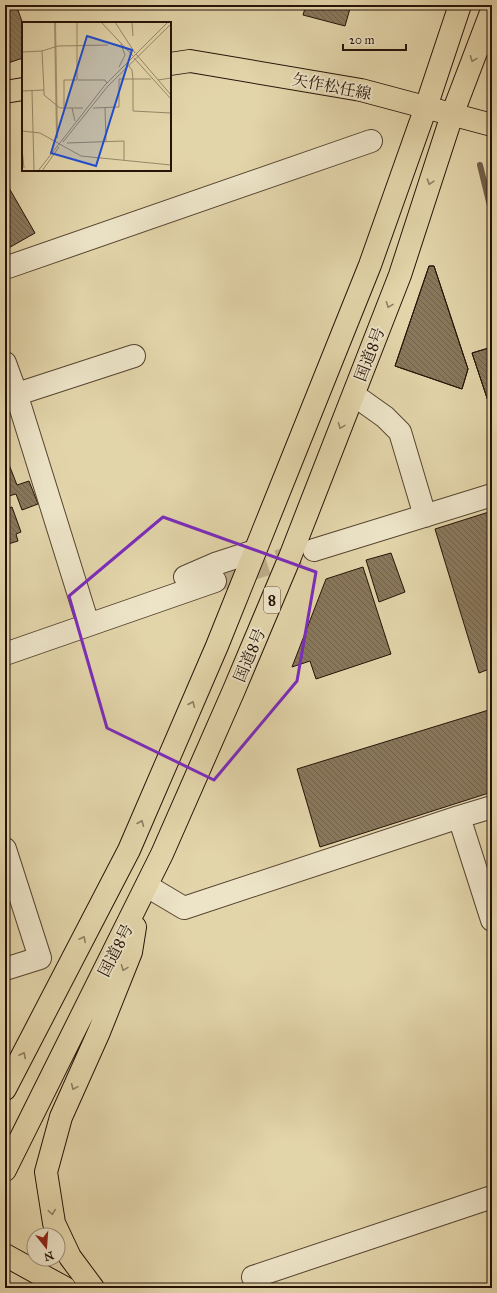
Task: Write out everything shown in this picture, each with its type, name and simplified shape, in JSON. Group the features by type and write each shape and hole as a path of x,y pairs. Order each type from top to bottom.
{"main road":[{"name":"国道8号","path":"5,1089 129,850 217,646 370,265 426,107 460,5"},
{"name":"国道8号","path":"5,1170 166,847 288,564 400,275 452,115 492,10"},
{"name":"矢作松任線","path":"171,64 190,61 362,90 492,125"},
{"path":"5,92 22,89"},
{"path":"93,1288 70,1257 54,1223 46,1172 61,1117 99,1032 131,952 143,894"},
{"path":"5,1256 65,1288"}],"street":[{"path":"5,268 371,141"},
{"path":"10,395 134,356"},
{"path":"5,363 10,395 88,624"},
{"path":"354,395 385,417 400,432 425,516"},
{"path":"314,550 492,495"},
{"path":"129,610 145,593 216,564 255,552"},
{"path":"5,654 215,581"},
{"path":"143,894 184,908 492,807"},
{"path":"459,817 492,920"},
{"path":"5,849 40,958 5,968"},
{"path":"253,1277 492,1197"}],"highlighted area":[{"path":"163,517 316,572 297,681 214,780 107,728 69,596"}],"building":[{"path":"16,5 22,22 22,58 8,63 5,53 5,8"},
{"path":"306,5 351,5 345,26 303,15"},
{"path":"5,181 35,233 5,250"},
{"path":"429,266 434,266 468,369 462,389 395,366"},
{"path":"429,266 434,266 468,369 462,389 395,366"},
{"path":"492,347 492,413 472,353"},
{"path":"492,347 492,413 472,353"},
{"path":"8,462 17,485 29,481 38,504 22,510 16,494 5,497 5,463"},
{"path":"5,497 9,508 12,507 21,532 16,534 18,541 5,545"},
{"path":"492,511 492,668 479,673 435,529"},
{"path":"391,553 405,592 379,602 366,560"},
{"path":"363,567 391,654 316,679 310,661 292,667 326,579"},
{"path":"492,709 492,792 320,847 297,769"}],"waterway":[{"path":"480,165 492,214"}],"tunnel":[{"path":"215,581 306,552"}]}
